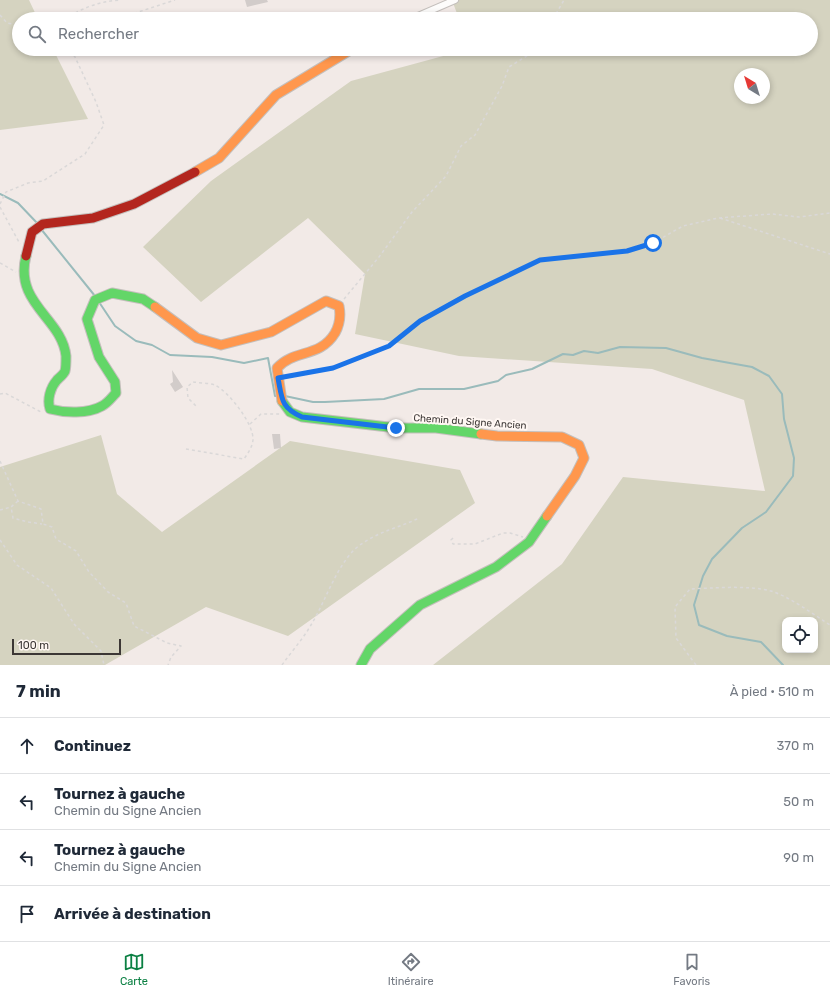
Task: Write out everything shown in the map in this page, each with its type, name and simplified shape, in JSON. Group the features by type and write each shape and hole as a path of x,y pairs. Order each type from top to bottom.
{"street":[{"path":"427,12 455,0"},
{"path":"290,412 282,400 277,368 283,360 319,348 331,336 340,323 339,306 326,301 271,332 221,345 197,338 143,299 112,293 95,300 87,319 99,357 115,382 116,393 106,403 96,409 57,412 50,409 48,403 50,393 55,382 65,371 66,356 62,339 35,306 24,277 24,264 32,232 43,224 92,218 134,204 198,171 218,158 276,95 340,56"},
{"name":"Chemin du Signe Ancien","path":"290,412 302,417 396,428 436,428 497,436 562,437 579,446 584,458 575,476 531,539 496,567 420,605 370,649 361,665"}],"path":[{"path":"77,12 96,4 120,0"},
{"path":"138,12 174,0"},
{"path":"556,12 564,0"},
{"path":"0,15 7,23 12,23"},
{"path":"26,254 0,205 6,192 28,183 42,180 85,154 104,125 96,102 74,56"},
{"path":"339,306 379,257 412,212 446,176 461,146 475,135 502,86 510,67 527,56"},
{"path":"278,378 333,368 389,346 420,321 465,296 540,260 627,251 653,243 683,226 718,218 772,214 799,217 830,213"},
{"path":"718,218 830,254"},
{"path":"0,263 24,277"},
{"path":"186,449 244,459 252,448 253,438 250,424 228,395 214,385 193,382 187,387 188,398 197,407"},
{"path":"0,394 5,393 41,412 50,409"},
{"path":"250,424 261,414 280,414 290,412"},
{"path":"0,461 18,501 41,509 43,524"},
{"path":"0,510 11,507 18,501"},
{"path":"11,507 13,518 52,527 56,539 76,551 89,572 108,592 126,603 134,626 167,643 180,646 171,657 168,665"},
{"path":"282,665 310,626 340,568 351,554 362,543 419,518"},
{"path":"453,538 451,540 453,544 469,545 503,533 510,533 531,539"},
{"path":"0,540 17,565 51,588 74,624 101,651 104,665"},
{"path":"696,665 676,638 675,607 690,589 730,587 770,591 797,604 830,625"}],"shaded area":[{"path":"0,0 29,0 35,12 12,12 12,56 56,56 88,119 0,130"},
{"path":"452,0 830,0 830,665 433,665 562,564 623,477 765,491 744,400 652,369 459,356 355,334 365,274 308,218 201,302 143,247 211,181 351,81 443,56 818,56 818,12 456,12"},
{"path":"101,435 117,494 162,532 290,441 460,470 475,503 288,636 206,607 105,665 0,665 0,467"}],"building":[{"path":"245,0 267,0 268,2 247,7"},
{"path":"172,370 183,387 175,392 170,384 173,382"},
{"path":"272,434 280,434 281,448 274,449"}],"waterway":[{"path":"0,194 18,203 38,224"},
{"path":"41,229 95,296"},
{"path":"99,302 115,326 136,341 152,345 170,355 212,357 244,363 268,358 275,396 277,396"},
{"path":"285,396 313,402 325,402 384,399 419,389 464,389 498,381 506,375 532,369 563,354 573,355 584,351 598,353 620,347 666,348 702,358 752,367 769,376 782,394 784,419 794,458 793,476 766,512 742,528 712,559 703,576 694,605 699,625 727,636 761,642 783,665"}],"traffic: fast":[{"path":"26,256 24,273 27,287 32,299 63,343 66,356 65,371 55,383 50,394 50,409 69,412 83,412 96,409 108,402 116,393 115,382 99,357 87,319 95,300 112,293 143,299 155,307"},
{"path":"282,401 290,412 302,417 397,428 436,428 481,434"},
{"path":"361,665 370,649 420,605 496,567 529,542 547,516"}],"traffic: slow":[{"path":"195,172 219,158 276,95 340,56"},
{"path":"155,307 197,338 221,345 271,332 326,301 339,306 339,323 335,333 329,341 315,350 291,358 277,368 282,401"},
{"path":"481,434 497,436 562,437 579,445 584,458 575,476 547,516"}],"traffic: jam":[{"path":"26,256 32,232 43,224 93,218 134,204 195,172"}],"route":[{"path":"396,428 302,417 290,412 282,400 278,378 333,368 389,346 420,321 465,296 540,260 627,251 653,243"}]}
